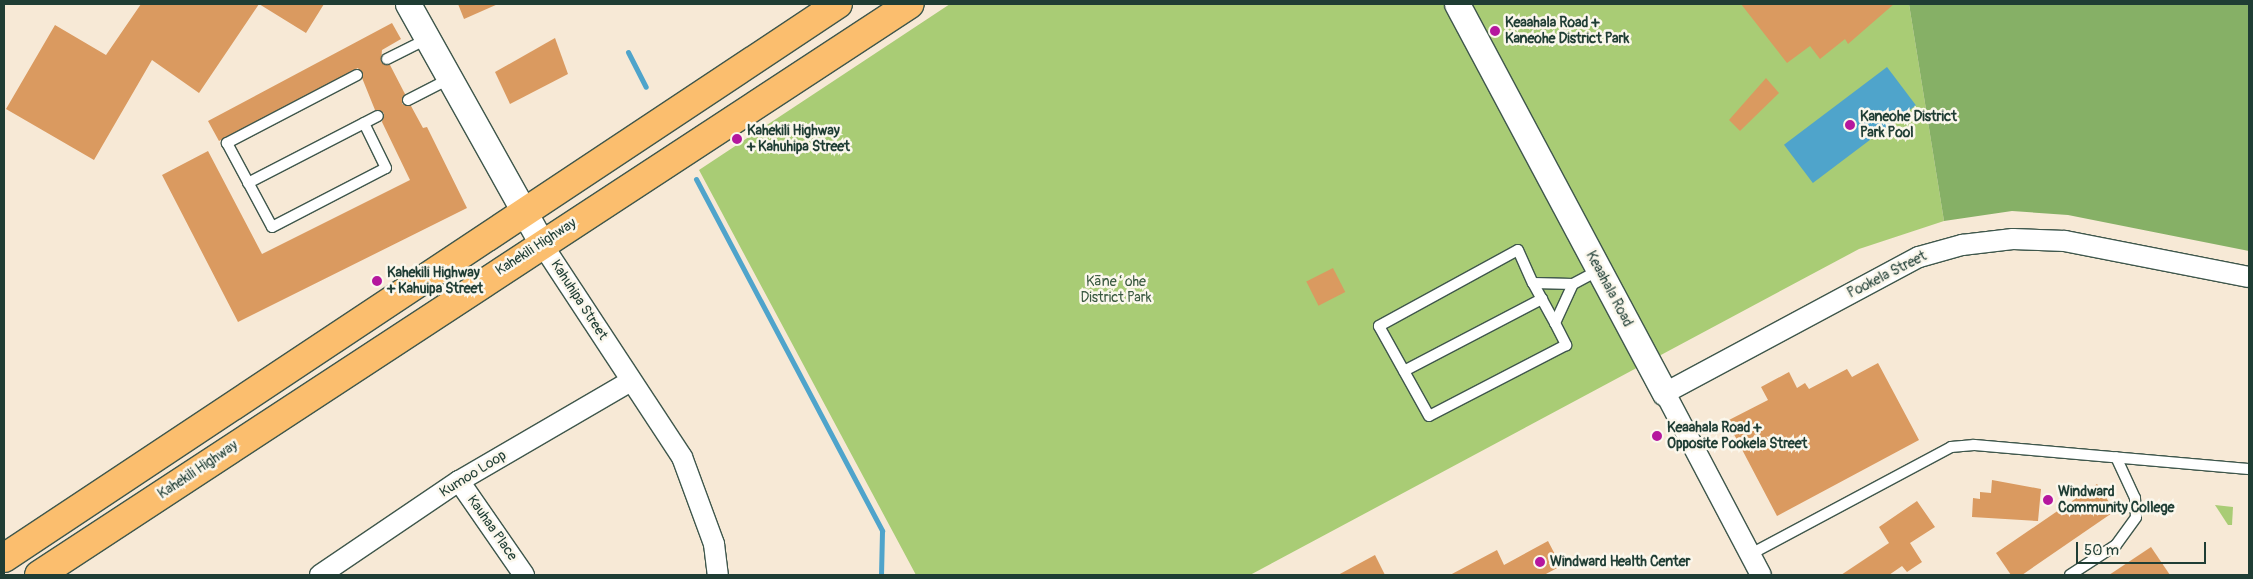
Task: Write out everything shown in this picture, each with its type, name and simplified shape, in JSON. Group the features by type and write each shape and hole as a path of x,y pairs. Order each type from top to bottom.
{"main road":[{"path":"4,558 522,211 838,4"},
{"name":"Kahekili Highway","path":"40,575 910,4"}],"street":[{"name":"Kahuhipa Street","path":"408,4 522,211 630,381 682,457 714,544 718,575"},
{"name":"Keaahala Road","path":"1457,4 1665,393 1748,556 1760,575"},
{"name":"Pookela Street","path":"1665,393 1919,257 1962,245 2013,239 2065,241 2249,277"},
{"name":"Kumoo Loop","path":"320,575 459,481 630,381"},
{"name":"Kauhaa Place","path":"459,481 524,575"}],"lane":[{"path":"387,60 427,39"},
{"path":"357,75 227,143 272,227 386,168 364,123"},
{"path":"408,100 450,78"},
{"path":"248,183 378,116"},
{"path":"1518,250 1542,299 1566,345 1429,416 1379,326 1518,250"},
{"path":"1534,283 1573,284 1599,270"},
{"path":"1555,323 1573,284"},
{"path":"1404,371 1542,299"},
{"path":"1748,556 1951,447 1974,445 2249,469"},
{"path":"2070,575 2116,545 2136,517 2136,498 2116,458"}],"green space":[{"name":"Kāneʻohe District Park","path":"950,4 1909,4 1944,221 1859,249 1250,575 916,575 699,170"},
{"path":"1909,4 2249,4 2249,251 2068,215 2012,211 1944,221"},
{"path":"2215,505 2233,507 2232,525 2228,525"}],"water":[{"name":"Kaneohe District Park Pool","path":"1887,67 1916,105 1813,183 1784,145"}],"building":[{"path":"141,4 259,4 199,93 152,60 94,160 6,109 55,25 106,55"},
{"path":"259,4 324,4 306,33"},
{"path":"458,4 498,4 464,19"},
{"path":"1741,4 1894,4 1848,44 1845,39 1820,59 1810,46 1787,63"},
{"path":"392,23 401,39 382,50 381,62 390,65 405,94 402,104 411,106 423,128 427,127 467,208 238,322 162,175 208,151 262,254 410,180 382,122 384,113 375,110 358,68 219,141 208,121"},
{"path":"555,38 568,74 510,104 495,72"},
{"path":"1766,78 1779,93 1740,131 1729,120"},
{"path":"1333,268 1345,292 1319,306 1306,282"},
{"path":"1878,363 1919,440 1777,516 1727,421 1768,400 1761,387 1789,372 1797,388 1805,383 1809,389 1847,369 1852,377"},
{"path":"1992,480 2041,489 2038,521 1972,517 1973,498 1980,499 1980,492 1991,493"},
{"path":"2097,484 2115,511 2022,575 2011,575 1996,553"},
{"path":"1917,501 1935,527 1910,543 1922,562 1907,572 1902,566 1889,575 1841,575 1889,543 1879,527"},
{"path":"1548,541 1561,566 1544,575 1450,575 1497,550 1504,565"},
{"path":"2151,547 2170,575 2109,575"},
{"path":"1375,555 1385,575 1338,575"}],"waterway":[{"path":"628,52 646,87"},
{"path":"696,179 882,531 881,575"}],"place":[{"name":"Keaahala Road + Kaneohe District Park","path":"1495,31"},
{"name":"Kaneohe District Park Pool","path":"1850,125"},
{"name":"Kahekili Highway + Kahuhipa Street","path":"737,139"},
{"name":"Kahekili Highway + Kahuipa Street","path":"377,281"},
{"name":"Keaahala Road + Opposite Pookela Street","path":"1657,436"},
{"name":"Windward Community College","path":"2048,500"},
{"name":"Windward Health Center","path":"1540,562"}]}
